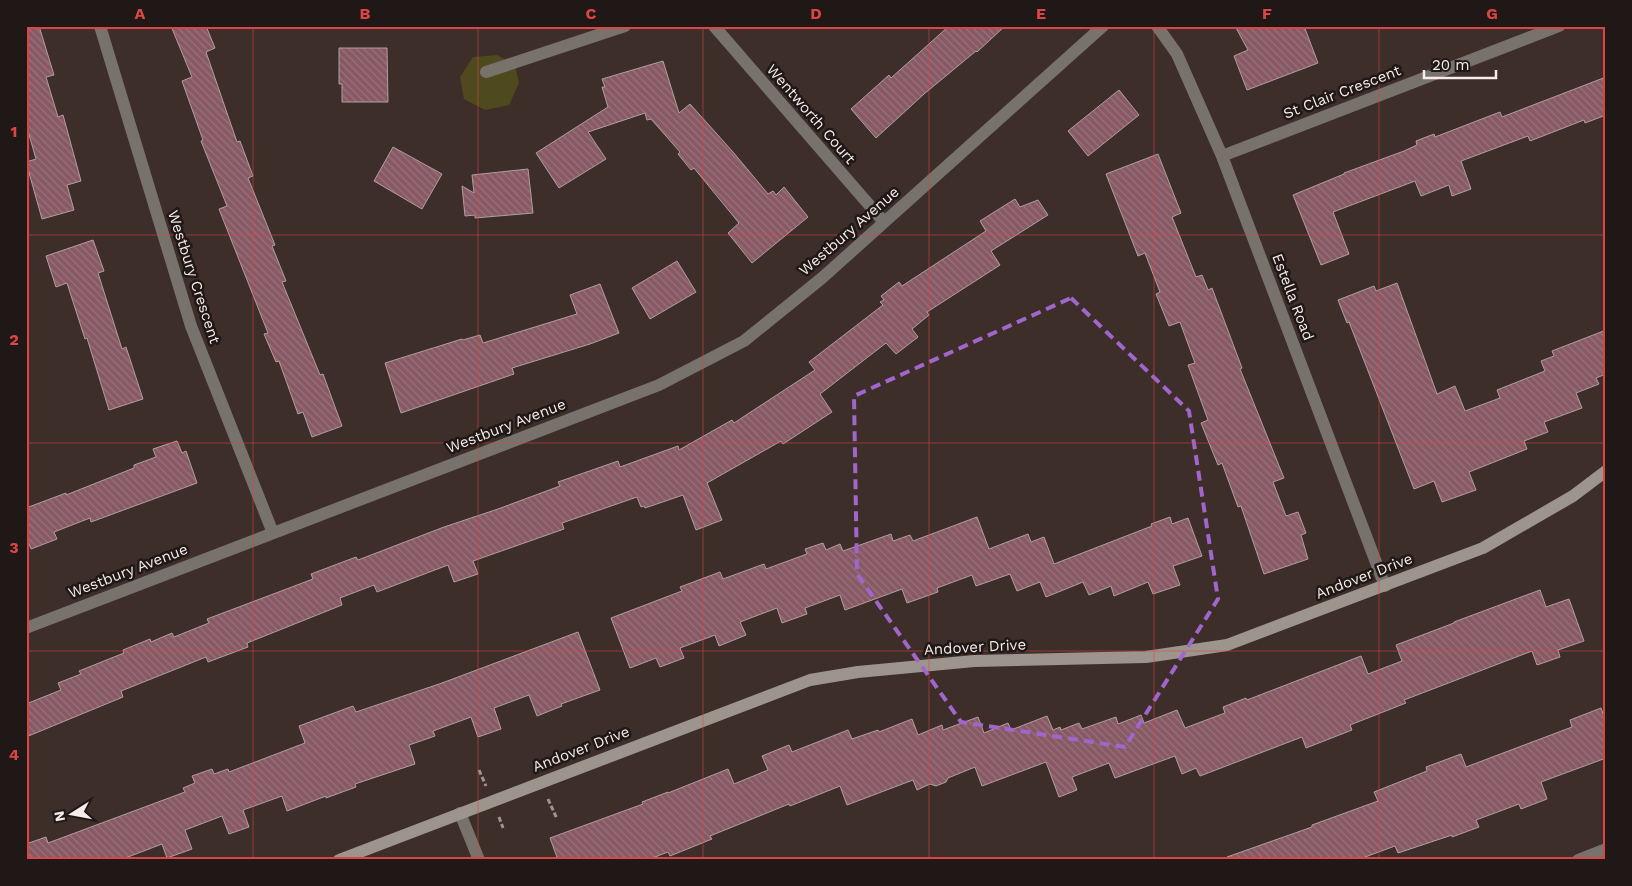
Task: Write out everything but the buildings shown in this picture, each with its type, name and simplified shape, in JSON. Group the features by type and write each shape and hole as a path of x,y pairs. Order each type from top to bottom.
{"street":[{"name":"Westbury Crescent","path":"100,26 190,326 272,533"},
{"path":"486,72 625,26"},
{"name":"Wentworth Court","path":"714,26 884,222"},
{"name":"Westbury Avenue","path":"26,628 649,388 744,341 822,278 1104,26"},
{"name":"Estella Road","path":"1157,26 1177,54 1222,156 1385,586"},
{"name":"St Clair Crescent","path":"1222,156 1558,26"},
{"name":"Andover Drive","path":"339,860 810,680 858,672 974,661 1146,657 1227,645 1483,548 1573,496 1606,471"},
{"path":"460,813 479,860"},
{"path":"1578,860 1606,849"}],"highlighted area":[{"path":"1071,298 1189,411 1218,599 1125,747 961,722 857,574 854,396"}],"shaded area":[{"path":"497,55 515,65 519,83 509,105 485,110 464,99 460,77 473,57"}]}
